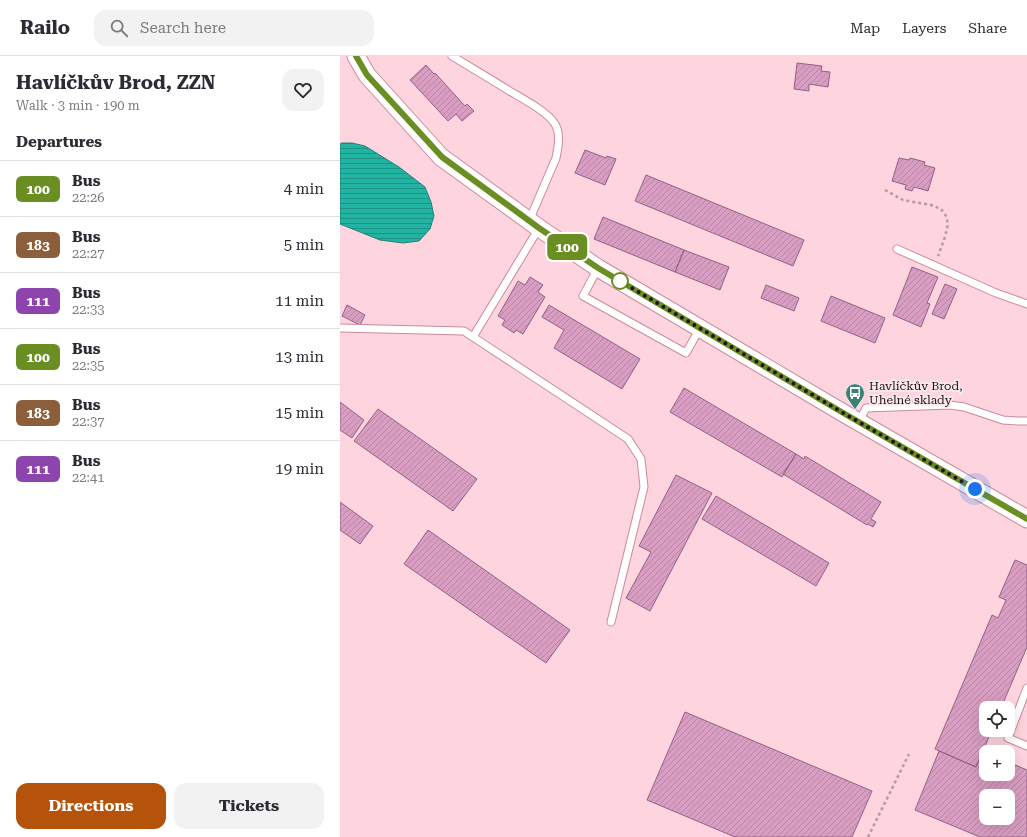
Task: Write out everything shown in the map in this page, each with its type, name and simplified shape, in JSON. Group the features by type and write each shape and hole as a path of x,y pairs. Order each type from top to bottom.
{"street":[{"path":"356,56 367,75 442,157 534,224 598,268 1027,519"}],"lane":[{"path":"452,56 534,105 555,124 558,134 556,158 534,224 473,337"},
{"path":"897,249 996,293 1027,304"},
{"path":"598,268 583,296 686,353 700,328"},
{"path":"340,328 464,331 628,439 641,459 644,487 611,622"},
{"path":"859,422 866,408 936,405 964,407 1003,420 1027,421"},
{"path":"1027,688 1008,738 1027,746"}],"path":[{"path":"886,190 903,200 931,205 941,210 946,216 948,224 945,237 934,265"},
{"path":"868,837 909,754"}],"shaded area":[{"path":"352,143 365,146 399,167 425,187 431,202 434,216 430,229 419,241 403,243 380,240 340,224 340,144"}],"building":[{"path":"797,63 822,66 821,71 830,72 828,87 809,84 809,91 794,89"},
{"path":"426,65 465,106 467,104 474,111 462,121 456,114 448,121 410,80"},
{"path":"585,150 606,158 607,156 616,159 605,185 575,173"},
{"path":"899,158 909,160 910,158 925,162 924,165 935,168 928,191 914,187 912,191 905,189 906,185 892,181"},
{"path":"646,175 804,240 793,266 635,201"},
{"path":"603,217 684,250 675,272 594,239"},
{"path":"684,250 729,267 720,290 675,272"},
{"path":"912,267 938,277 927,303 930,304 921,327 893,315"},
{"path":"530,277 543,285 538,292 545,297 523,334 516,330 514,333 502,325 505,320 498,316 518,281 525,285"},
{"path":"945,284 957,289 944,319 932,314"},
{"path":"766,285 799,298 794,311 761,298"},
{"path":"831,296 885,318 875,343 821,321"},
{"path":"347,305 365,315 360,325 342,316"},
{"path":"549,305 640,359 622,389 554,348 564,330 542,317"},
{"path":"684,388 796,454 782,477 670,412"},
{"path":"340,402 364,420 352,438 340,430"},
{"path":"378,409 477,479 453,511 354,441"},
{"path":"796,454 804,459 805,456 881,502 871,519 876,522 873,527 868,524 867,525 783,474"},
{"path":"676,475 712,493 650,611 626,598 651,552 639,546"},
{"path":"716,496 829,563 816,586 702,519"},
{"path":"340,502 373,526 360,544 340,530"},
{"path":"428,530 570,630 546,663 404,564"},
{"path":"1015,560 1027,565 1027,647 1004,701 979,701 979,737 989,737 986,745 979,745 979,760 976,767 935,749 992,615 998,618 1006,600 999,597"},
{"path":"685,712 872,791 852,837 735,837 647,800"},
{"path":"939,751 976,767 979,760 979,781 1015,781 1015,765 1027,770 1027,837 980,837 915,810"}],"bus line":[{"name":"100","path":"356,56 367,75 442,157 539,228 598,268 845,414 1027,519"}],"place":[{"name":"Havlíčkův Brod, Uhelné sklady","path":"855,410"}],"route":[{"path":"620,281 975,489"}]}
